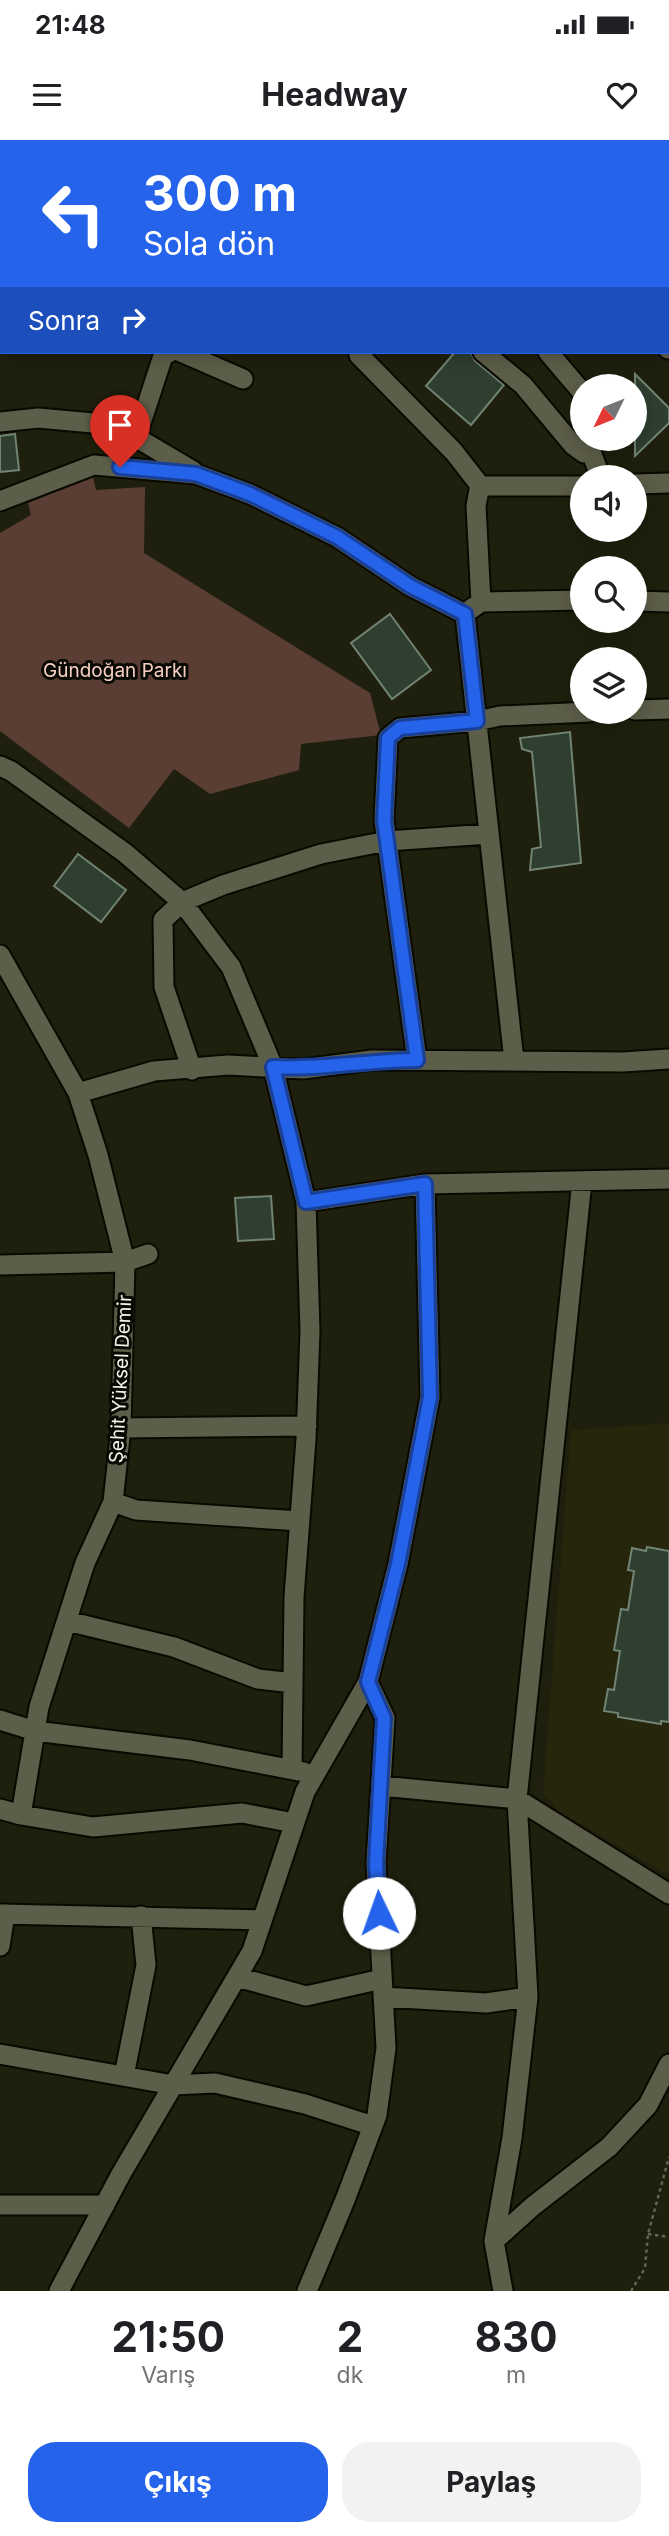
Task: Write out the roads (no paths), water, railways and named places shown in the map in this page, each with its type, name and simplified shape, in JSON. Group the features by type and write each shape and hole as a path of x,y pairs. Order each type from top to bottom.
{"street":[{"path":"136,438 163,356 166,354"},
{"path":"186,354 243,379"},
{"path":"485,354 523,385 570,441"},
{"path":"550,354 570,378"},
{"path":"359,355 454,452 482,488"},
{"path":"0,422 38,418 115,425 196,474 250,494 337,537 410,586 465,614"},
{"path":"0,500 94,465 196,474"},
{"path":"647,484 669,483"},
{"path":"481,601 476,506 478,493 485,486 570,485"},
{"path":"465,614 481,601 570,600"},
{"path":"647,601 669,602"},
{"path":"465,614 514,1060"},
{"path":"647,710 669,709"},
{"path":"417,1060 384,820 388,738 400,728 477,721 500,716 570,713"},
{"path":"0,766 11,771 125,853 182,902 231,967 273,1067 306,1202 310,1331 307,1426 294,1597 292,1769"},
{"path":"192,1070 164,987 163,920 182,902 223,885 309,858 387,841 489,834"},
{"name":"Şehit Yüksel Demir","path":"0,955 78,1093 98,1155 125,1262 121,1428 113,1502 85,1563 38,1707 21,1815"},
{"path":"78,1093 154,1071 228,1065 303,1069 372,1060 623,1062 669,1059"},
{"path":"306,1202 425,1184 669,1179"},
{"path":"503,2291 494,2241 512,2138 528,1997 517,1799 582,1181"},
{"path":"59,2291 173,2085 252,1951 304,1792 368,1682 398,1564 430,1397 425,1184"},
{"path":"0,1265 125,1262 148,1254"},
{"path":"121,1428 307,1426"},
{"path":"113,1502 136,1510 300,1521"},
{"path":"67,1620 174,1647 258,1679 293,1683"},
{"path":"307,2291 377,2115 386,2048 376,1863 384,1718 368,1682"},
{"path":"0,1720 35,1731 190,1750 315,1774"},
{"path":"381,1786 517,1799 669,1894"},
{"path":"0,1809 93,1827 242,1813 294,1823"},
{"path":"0,1946 3,1914 262,1920"},
{"path":"124,2077 146,1965 141,1916"},
{"path":"237,1977 306,1996 382,1988 486,2003 528,1997"},
{"path":"0,2053 173,2085 215,2082 305,2104 373,2126"},
{"path":"494,2241 533,2206 609,2147 648,2105 669,2064"},
{"path":"0,2205 105,2205"}],"park label":[{"name":"Gündoğan Parkı","path":"115,670"}]}
